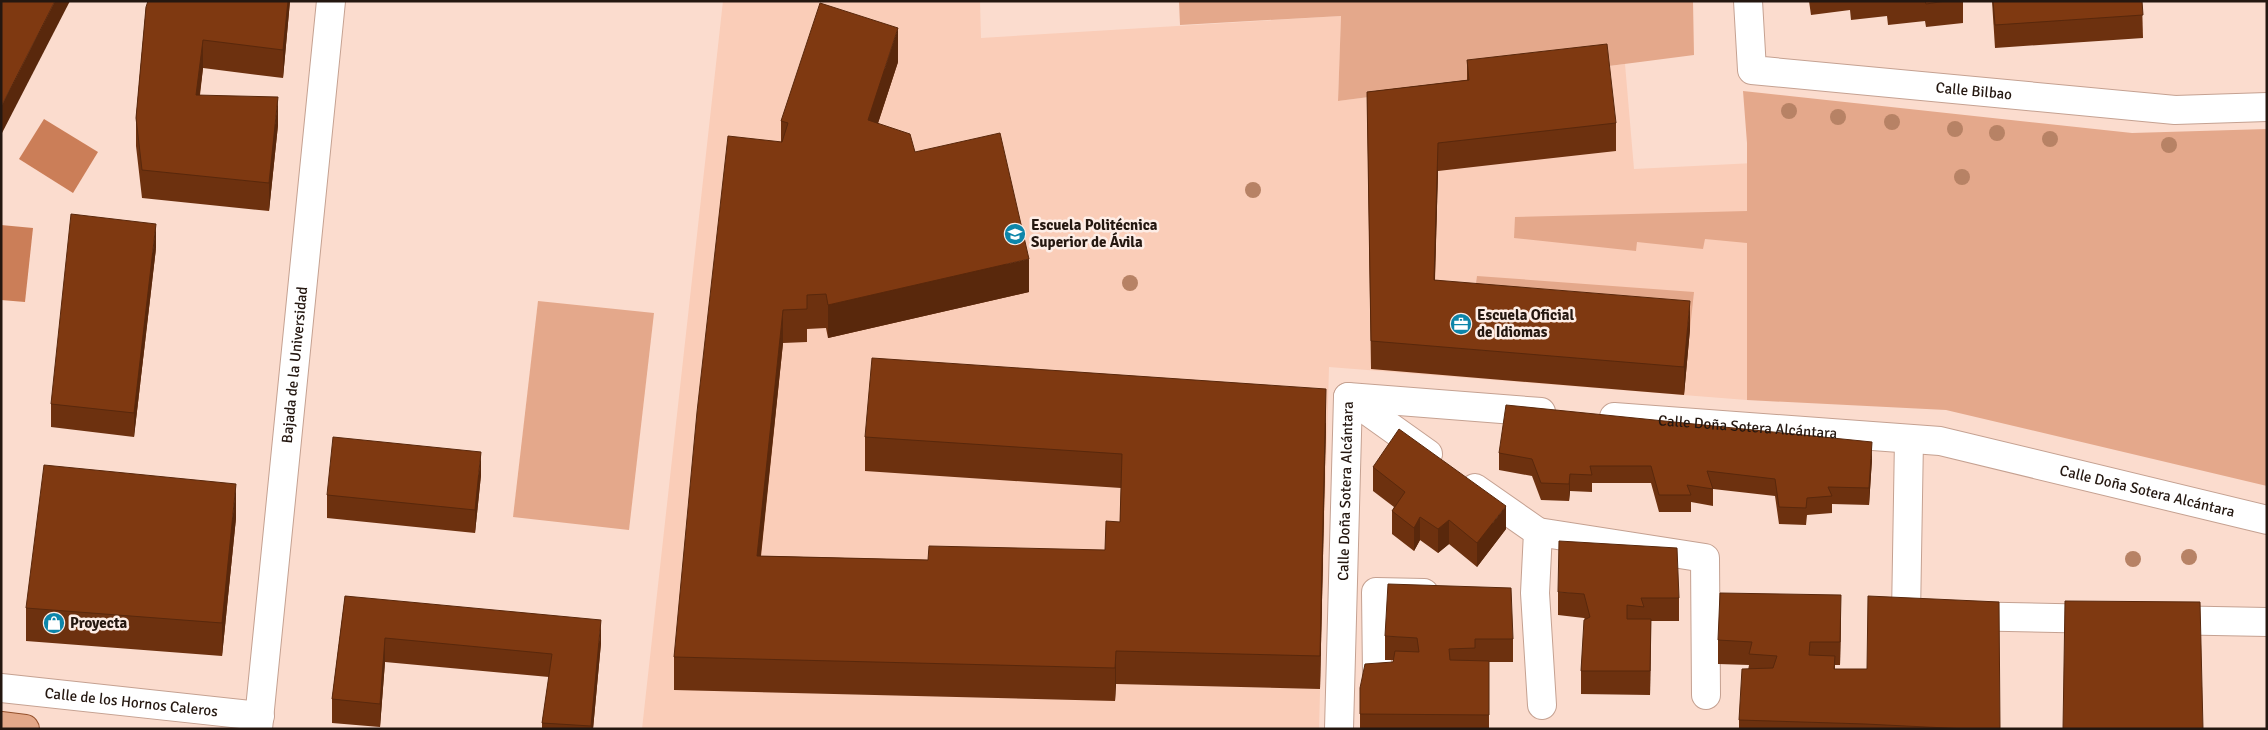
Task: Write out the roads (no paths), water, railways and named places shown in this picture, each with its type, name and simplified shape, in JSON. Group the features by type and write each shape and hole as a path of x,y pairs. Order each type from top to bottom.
{"main road":[{"path":"1,726 25,729"}],"street":[{"name":"Bajada de la Universidad","path":"259,722 331,1"},
{"name":"Calle Bilbao","path":"1748,1 1752,70 2175,110 2267,107"},
{"name":"Calle Doña Sotera Alcántara","path":"1339,729 1348,397 1564,413"},
{"path":"1348,397 1538,532 1705,558 1706,695"},
{"name":"Calle Doña Sotera Alcántara","path":"1594,416 1940,441 2267,520"},
{"path":"1909,440 1906,615 2267,622"},
{"path":"1538,532 1536,594 1542,705"},
{"path":"1377,674 1376,592 1446,593"},
{"path":"1506,593 1536,594"},
{"name":"Calle de los Hornos Caleros","path":"1,688 259,722"}],"place":[{"name":"Escuela Politécnica Superior de Ávila","path":"1015,234"},
{"name":"Escuela Oficial de Idiomas","path":"1461,324"},
{"name":"Proyecta","path":"54,623"}]}
